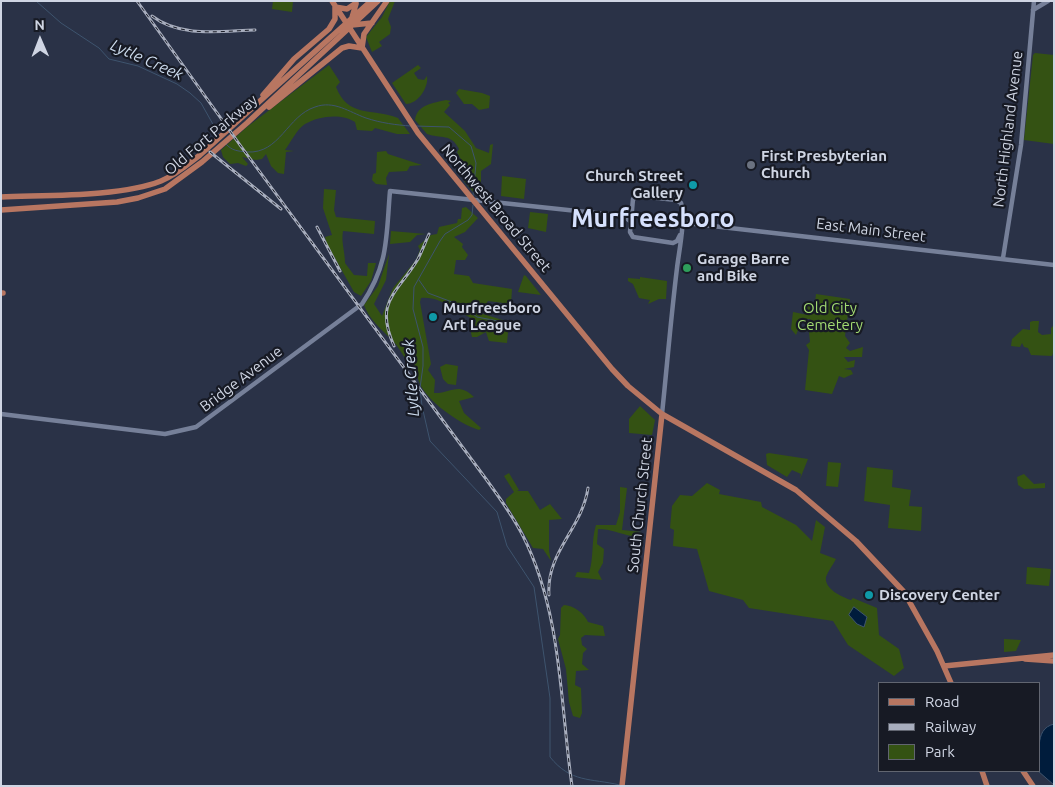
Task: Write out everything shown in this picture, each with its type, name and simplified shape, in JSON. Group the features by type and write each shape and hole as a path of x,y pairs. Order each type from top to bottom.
{"main road":[{"name":"Northwest Broad Street","path":"332,1 348,23 353,35 407,119 467,197 477,203 628,386 662,414 781,481 828,515 904,592 944,666 951,682"},
{"name":"Old Fort Parkway","path":"1,210 117,202 138,198 165,188 202,162 247,123 371,4 378,1"},
{"path":"247,123 292,90 338,51 349,46 362,48 363,37 387,1"},
{"path":"241,118 294,59 333,24 335,7 344,9 357,2"},
{"path":"338,51 357,2"},
{"path":"348,23 372,23"},
{"path":"324,34 345,32 353,35"},
{"name":"Old Fort Parkway","path":"1,197 134,188 175,174 200,156 241,118 324,49"},
{"name":"South Church Street","path":"622,786 662,414"},
{"path":"944,666 1054,655"},
{"path":"1020,659 1054,661"},
{"path":"982,772 987,786"},
{"path":"1024,772 1034,786"}],"street":[{"name":"North Highland Avenue","path":"1003,258 1021,145 1034,1"},
{"path":"1033,10 1048,1"},
{"name":"Bridge Avenue","path":"1,414 165,434 186,431 203,422 353,312 369,294 377,282 385,254 390,191 467,197"},
{"path":"680,236 673,243 633,237 630,232 633,199 639,196 676,200 681,203 683,208 681,227"},
{"path":"477,203 631,216"},
{"path":"624,216 631,216"},
{"path":"681,227 686,223 682,218"},
{"name":"East Main Street","path":"686,223 1054,265"},
{"name":"South Church Street","path":"662,414 681,227"}],"green space":[{"path":"273,1 293,1 292,12 272,9"},
{"path":"390,1 395,1 388,19 391,27 390,34 379,42 382,46 372,52 366,37 382,17"},
{"path":"1035,53 1054,55 1054,144 1024,140 1033,55"},
{"path":"329,65 340,82 336,87 347,104 354,108 398,118 410,134 397,134 375,128 372,131 357,130 355,122 349,119 343,117 323,117 305,124 299,129 285,150 294,151 286,152 284,174 278,173 271,166 266,154 262,159 256,160 242,157 248,164 246,166 238,163 230,164 223,157 221,150 247,127"},
{"path":"418,65 421,68 414,73 418,79 424,80 427,76 426,85 422,94 415,101 406,104 392,83"},
{"path":"459,89 490,96 489,108 479,110 472,104 464,104 456,93"},
{"path":"446,100 451,101 444,112 465,131 476,148 489,153 490,145 493,144 491,164 481,171 481,194 474,193 464,181 467,171 457,152 459,149 456,144 445,137 427,134 415,120 416,115 423,107"},
{"path":"386,151 388,154 422,165 410,166 407,171 389,172 386,178 387,185 376,184 372,180 373,174 376,173 377,152"},
{"path":"502,176 526,179 524,199 501,196"},
{"path":"324,189 336,190 334,210 336,217 375,221 374,234 343,231 345,263 354,275 367,276 368,263 376,263 371,281 361,296 354,292 327,244 325,237 332,235 323,208"},
{"path":"466,207 478,218 465,232 454,237 463,244 462,247 468,255 465,260 456,260 454,274 469,276 473,283 512,289 511,304 488,301 480,313 509,322 507,343 489,341 486,332 477,337 472,337 469,324 475,324 476,320 443,302 421,298 420,302 431,364 428,370 435,380 434,393 454,389 468,392 474,397 459,401 464,413 481,428 479,430 450,415 431,399 423,390 417,372 393,341 372,319 364,305 378,286 389,254 386,280 374,304 382,316 393,288 416,260 420,250 418,246 431,235 437,234 439,227 457,223 458,219 461,219 462,208"},
{"path":"530,212 548,214 546,232 528,228"},
{"path":"391,231 426,234 417,235 410,242 390,244"},
{"path":"524,275 526,276 541,295 518,292"},
{"path":"640,277 667,281 666,299 659,299 648,304 650,300 639,298 628,278 640,279"},
{"name":"Old City Cemetery","path":"816,294 850,299 845,336 850,343 846,348 850,351 863,347 862,357 844,357 848,362 855,360 854,367 844,369 851,370 853,374 844,378 839,376 832,394 805,390 809,350 806,345 810,342 809,332 813,325 810,319 803,319 796,335 791,329 793,312 808,315 810,312 805,306 806,303 814,311"},
{"path":"1039,321 1038,332 1042,335 1051,334 1051,328 1054,325 1054,350 1052,356 1031,355 1028,348 1024,347 1022,343 1020,347 1011,346 1012,339 1023,329 1030,330 1030,322"},
{"path":"446,364 458,366 456,385 448,384 443,379 440,367"},
{"path":"640,406 655,420 652,435 629,433 629,419"},
{"path":"766,454 808,459 800,479 801,474 792,470 787,477 767,465"},
{"path":"828,462 841,463 838,487 826,486"},
{"path":"867,467 893,470 892,487 911,490 909,506 922,507 921,531 888,528 890,505 864,501"},
{"path":"509,473 519,490 517,491 528,491 540,510 550,504 562,519 549,520 549,551 551,561 543,549 533,548 506,503 506,499 514,492 504,476"},
{"path":"1024,474 1034,484 1045,483 1045,488 1024,489 1018,485 1017,477"},
{"path":"707,483 720,490 719,494 761,502 762,507 796,525 812,541 816,520 825,527 820,553 836,559 826,577 828,585 834,592 843,597 851,600 853,598 877,608 879,635 899,649 904,668 894,676 848,645 833,621 749,608 743,600 709,591 697,549 673,546 674,530 670,528 672,506 680,495 692,496"},
{"path":"620,487 627,488 622,530 642,532 633,533 632,536 598,529 597,544 604,549 603,563 598,572 602,580 575,577 577,572 589,573 596,525 616,525 620,512"},
{"path":"1027,567 1051,569 1049,586 1026,584"},
{"path":"564,605 578,610 588,622 603,626 605,636 585,635 581,638 582,645 587,649 583,653 582,664 589,670 576,671 575,685 581,688 582,713 580,718 573,716 569,702 566,669 558,639 560,635 561,608"},
{"path":"1004,639 1021,640 1016,651 1004,652"}],"water":[{"path":"854,607 867,617 864,627 857,624 849,615"},
{"path":"1054,724 1054,785 1039,772 1040,737 1047,727"}],"waterway":[{"name":"Lytle Creek","path":"36,1 61,23 99,48 109,59 138,66 177,84 190,93 201,103 219,135"},
{"name":"Lytle Creek","path":"226,144 238,151 247,152 258,151 268,147 297,118 305,112 322,105 335,106 377,121 411,126"},
{"name":"Lytle Creek","path":"415,126 449,127 471,146 476,163 473,196"},
{"name":"Lytle Creek","path":"473,205 472,215 468,220 445,234 414,287 413,309 423,347 420,388 430,441 497,512 507,546 534,587 550,698 550,757 573,775 620,785"},
{"path":"419,280 428,293 460,305 477,317 498,321 508,326"}],"railway":[{"path":"137,1 240,145 486,479 506,507 523,536 536,565 552,627 558,659 572,786"},
{"path":"152,16 175,28 201,32 255,30"},
{"path":"210,152 281,209"},
{"path":"317,227 340,271"},
{"path":"394,346 388,331 387,308 396,290 418,259 429,234"},
{"path":"549,595 553,566 558,553 579,516 588,488"}],"place":[{"name":"First Presbyterian Church","path":"751,165"},
{"name":"Church Street Gallery","path":"693,185"},
{"name":"Garage Barre and Bike","path":"687,268"},
{"name":"Murfreesboro Art League","path":"433,317"},
{"name":"Discovery Center","path":"869,595"}],"district":[{"name":"Murfreesboro","path":"653,219"}]}
